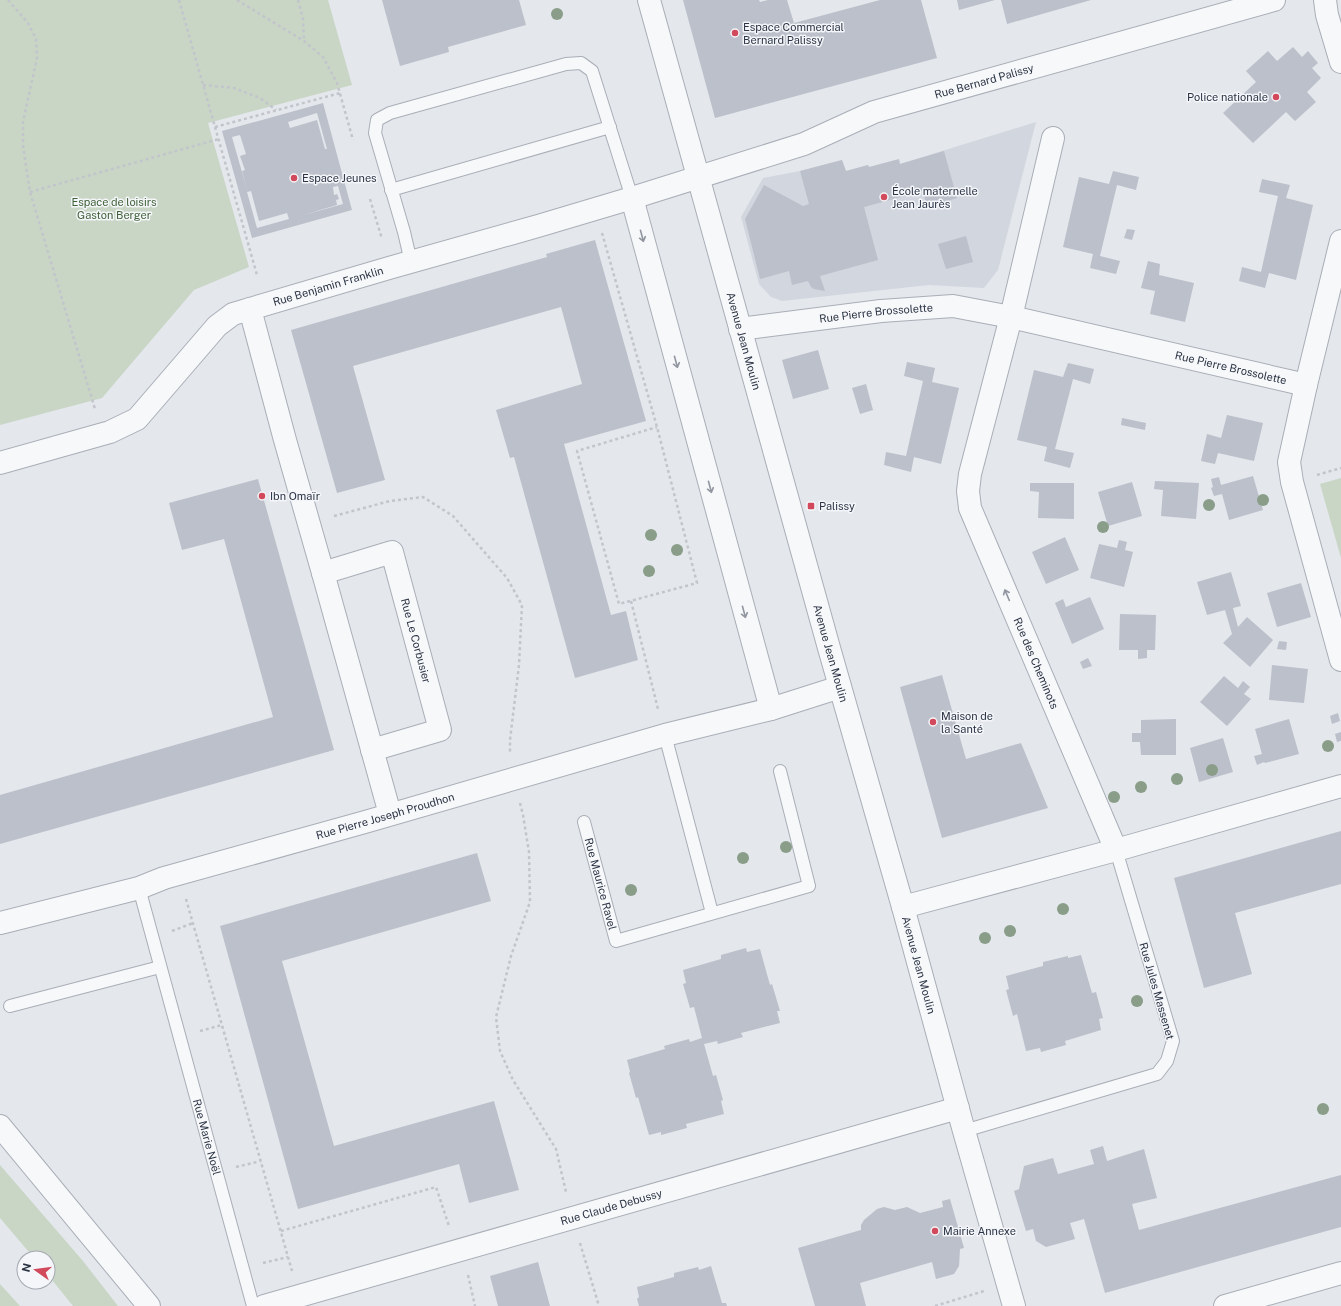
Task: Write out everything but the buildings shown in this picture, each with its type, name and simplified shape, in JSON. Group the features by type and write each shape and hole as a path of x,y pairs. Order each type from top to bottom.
{"street":[{"name":"Avenue Jean Moulin","path":"649,0 1014,1306"},
{"name":"Rue Bernard Palissy","path":"698,176 804,144 874,112 1274,0"},
{"path":"1325,0 1327,15 1341,62"},
{"path":"1011,317 1053,138"},
{"name":"Rue Benjamin Franklin","path":"0,463 110,432 137,419 217,326 233,314 596,209 698,176"},
{"path":"632,198 771,709"},
{"path":"1341,241 1289,462 1292,482 1341,660"},
{"name":"Rue Pierre Brossolette","path":"740,329 881,311 953,306 1011,317 1306,385"},
{"path":"250,309 285,440 390,814"},
{"name":"Rue des Cheminots","path":"1011,317 970,474 968,491 970,508 1116,850"},
{"name":"Rue Le Corbusier","path":"323,573 392,552 440,730 372,750"},
{"name":"Rue Pierre Joseph Proudhon","path":"0,923 139,888 164,878 665,735 771,709 840,687"},
{"path":"903,907 1116,850 1341,786"},
{"name":"Rue Claude Debussy","path":"264,1306 317,1299 572,1218 958,1108"},
{"path":"0,1126 149,1306"},
{"path":"1225,1306 1341,1273"}],"lane":[{"path":"411,262 404,232 375,133 377,120 390,112 566,64 581,63 592,71 632,198"},
{"path":"391,190 610,127"},
{"path":"665,735 712,914"},
{"name":"Rue Maurice Ravel","path":"584,822 616,941 809,886 780,771"},
{"name":"Rue Jules Massenet","path":"964,1131 1157,1074 1167,1061 1173,1041 1116,850"},
{"name":"Rue Marie Noël","path":"139,888 253,1306"},
{"path":"10,1006 160,967"}],"path":[{"path":"8,0 28,23 36,39 36,58 23,122 24,146 30,192 95,409"},
{"path":"179,0 257,275"},
{"path":"236,0 304,41 323,58 337,82 355,147"},
{"path":"298,0 303,19 304,41"},
{"path":"203,85 234,88 260,98 276,111"},
{"path":"215,127 340,94"},
{"path":"30,192 219,138"},
{"path":"368,193 382,239"},
{"path":"596,209 657,427 697,583 619,604 577,452 657,427"},
{"path":"330,517 390,501 423,497 453,516 507,578 522,605 519,665 510,740 512,779 523,815 529,852 530,902 511,956 496,1017 500,1051 513,1080 556,1149 572,1218 599,1306"},
{"path":"631,601 659,711"},
{"path":"185,893 293,1275"},
{"path":"281,1231 436,1187 452,1232"},
{"path":"243,1268 288,1258"},
{"path":"466,1269 475,1306"},
{"path":"935,1306 984,1292"}],"shaded area":[{"name":"École maternelle Jean Jaurès","path":"1036,122 998,270 984,288 929,285 782,301 771,297 759,284 741,217 763,178 800,171 842,160 846,171 868,165 868,167 900,164"}],"green space":[{"name":"Espace de loisirs Gaston Berger","path":"0,0 328,0 352,85 208,123 249,267 194,290 102,398 0,425"},
{"path":"1341,478 1341,558 1320,484"},
{"path":"0,1165 83,1261 118,1306 73,1306 56,1285 56,1250 27,1250 0,1218"},
{"path":"0,1284 20,1306 0,1306"}],"place":[{"name":"Espace Commercial Bernard Palissy","path":"735,33"},
{"name":"Police nationale","path":"1276,97"},
{"name":"Espace Jeunes","path":"294,178"},
{"name":"École maternelle Jean Jaurès","path":"884,197"},
{"name":"Ibn Omaïr","path":"262,496"},
{"name":"Palissy","path":"811,506"},
{"name":"Maison de la Santé","path":"933,722"},
{"name":"Mairie Annexe","path":"935,1231"}]}
